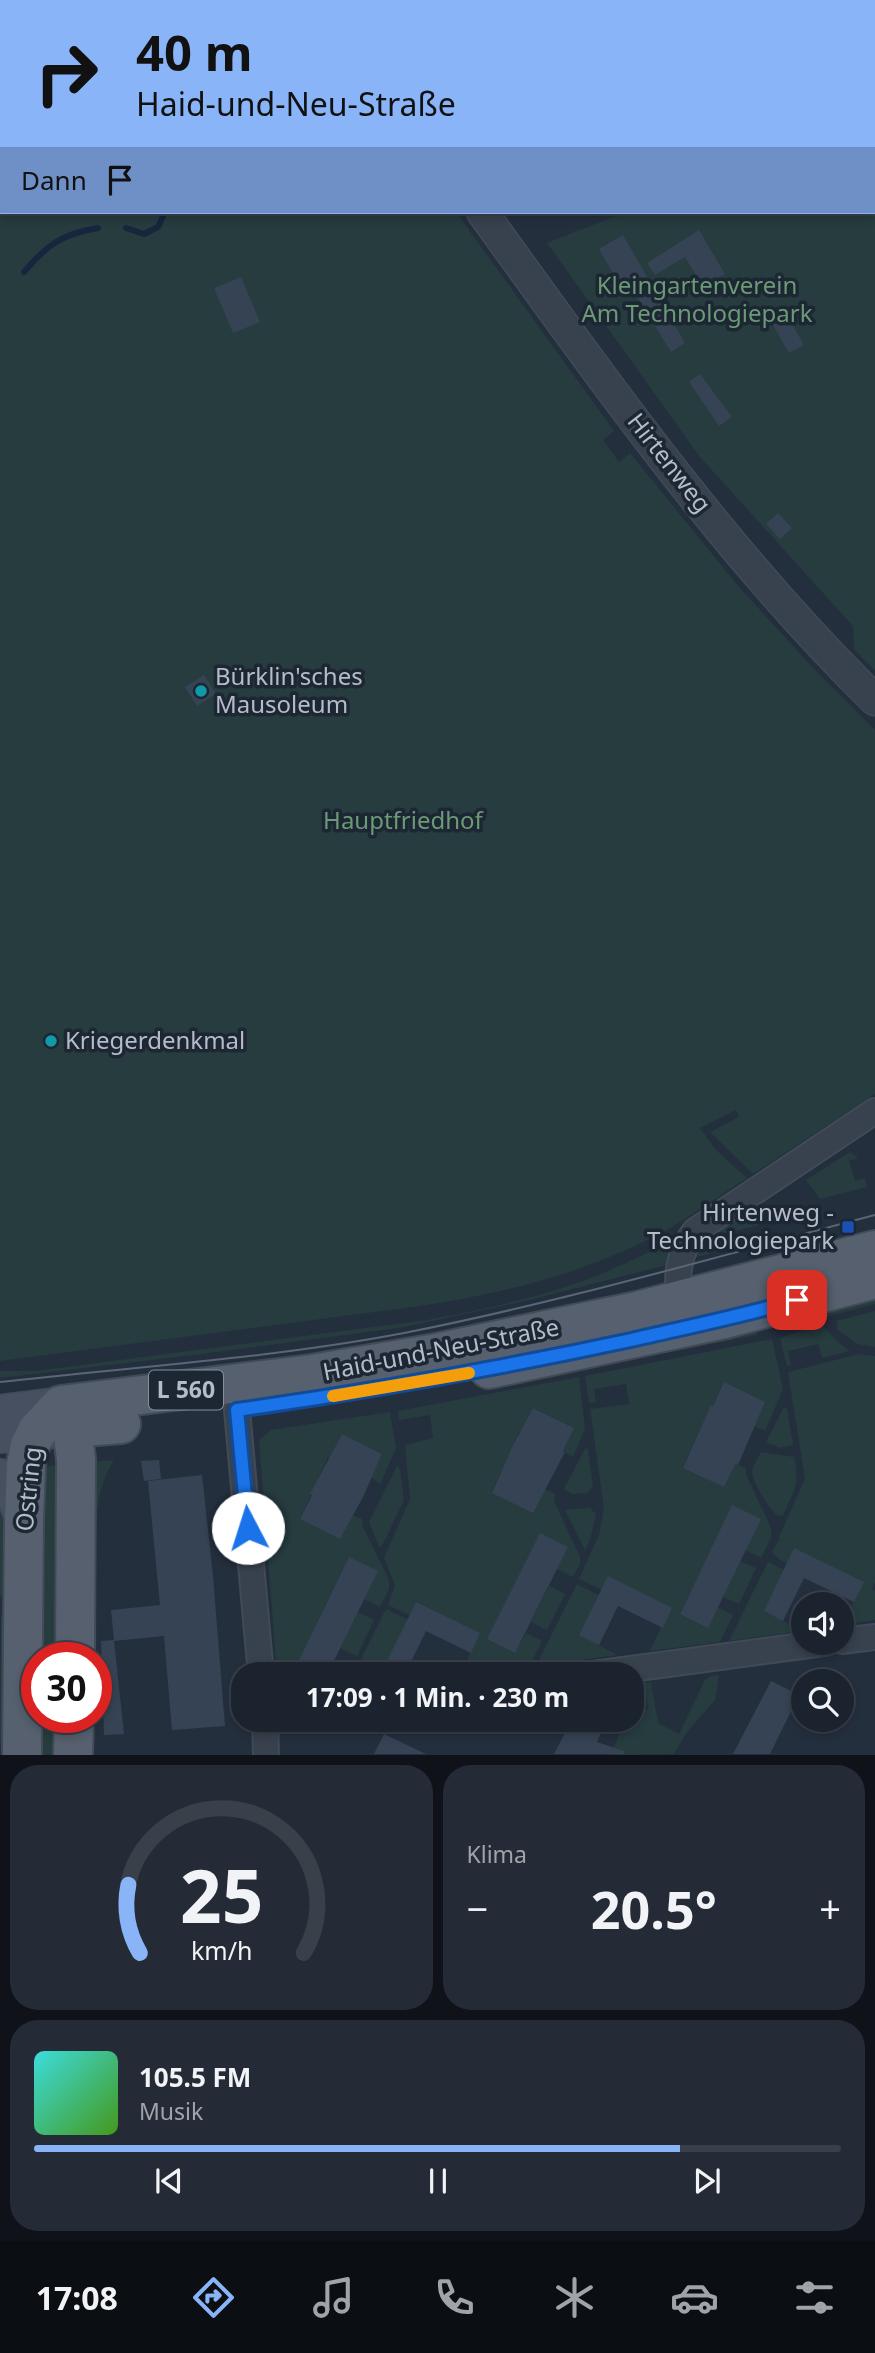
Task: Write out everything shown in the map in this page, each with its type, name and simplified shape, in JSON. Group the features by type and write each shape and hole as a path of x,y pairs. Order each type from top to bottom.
{"main road":[{"name":"Haid-und-Neu-Straße","path":"42,1425 546,1331 875,1250"},
{"name":"Haid-und-Neu-Straße","path":"0,1413 42,1425 237,1410 390,1387 579,1352 725,1319 875,1279"},
{"name":"Ostring","path":"22,1754 12,1608 24,1520 26,1464 30,1445 42,1425 76,1459 75,1642"},
{"path":"0,1477 14,1494 24,1520"},
{"path":"73,1755 74,1733"}],"street":[{"name":"Hirtenweg","path":"483,214 638,424 725,535 823,646 875,699"},
{"path":"679,1300 680,1267 688,1241 697,1229 875,1111"},
{"path":"237,1410 260,1662"},
{"path":"854,1640 875,1637"},
{"path":"644,1667 791,1647"},
{"path":"266,1732 267,1755"},
{"path":"0,1753 22,1754"}],"green space":[{"name":"Hauptfriedhof","path":"0,214 457,214 614,431 603,440 619,462 630,453 739,587 815,670 875,730 875,1094 753,1174 710,1132 739,1117 736,1110 700,1128 716,1150 747,1178 680,1222 640,1244 609,1258 545,1280 479,1296 413,1307 0,1361"},
{"name":"Kleingartenverein Am Technologiepark","path":"621,214 623,217 629,214 875,214 875,671 854,649 853,626 699,456 547,243"},
{"path":"850,1152 858,1158 849,1161 855,1181 865,1178 867,1187 820,1199 806,1180"},
{"path":"754,1203 759,1225 728,1233 711,1232"},
{"path":"754,1234 757,1241 693,1258 704,1239 724,1241"},
{"path":"679,1237 671,1264 525,1301 399,1328 0,1378 0,1371 36,1371 427,1320 466,1312 580,1282"},
{"path":"875,1298 875,1304 803,1321 818,1313"},
{"path":"875,1311 875,1347 857,1344 838,1330 836,1321"},
{"path":"822,1325 850,1351 822,1358 818,1344 788,1351 791,1365 787,1366 780,1338"},
{"path":"756,1332 757,1335 613,1363"},
{"path":"772,1339 783,1389 765,1431 754,1426 724,1382 683,1467 724,1487 736,1463 746,1469 771,1528 771,1538 761,1558 745,1550 725,1521 680,1613 707,1627 718,1607 733,1615 720,1642 650,1651 670,1609 602,1590 579,1579 599,1535 604,1508 590,1409 629,1404 626,1384 594,1389 596,1402 589,1403 585,1376"},
{"path":"859,1354 875,1356 875,1582 872,1589 875,1590 875,1620 854,1623 854,1600 862,1584 798,1568 786,1563 772,1551 780,1539 805,1479 788,1372"},
{"path":"579,1377 585,1429 573,1457 563,1451 574,1428 533,1408 492,1492 545,1489 555,1494 554,1501 580,1557 580,1564 573,1577 557,1569 561,1561 533,1547 488,1639 515,1653 526,1633 542,1641 532,1662 466,1662 479,1634 417,1604 411,1616 388,1605 395,1585 384,1558 410,1499 405,1445 433,1438 430,1415 399,1420 398,1411"},
{"path":"784,1407 787,1409 793,1445 780,1448 766,1442"},
{"path":"390,1412 396,1448 380,1484 371,1477 382,1454 342,1434 328,1457 300,1519 340,1539 352,1515 362,1519 363,1527 389,1580 389,1589 380,1607 364,1599 341,1573 298,1662 276,1662 259,1440 271,1430"},
{"path":"586,1447 593,1486 587,1493 572,1494 564,1489"},
{"path":"761,1452 794,1457 795,1487 783,1515 779,1516 771,1509 753,1478 753,1468"},
{"path":"114,1460 102,1484 99,1497 92,1611 88,1462"},
{"path":"63,1465 64,1642 33,1642 35,1467"},
{"path":"397,1466 400,1469 404,1500 382,1546 379,1547 369,1522"},
{"path":"0,1491 7,1502 7,1591 0,1597"},
{"path":"590,1508 596,1514 585,1550 565,1510"},
{"path":"740,1561 756,1568 739,1604 723,1597"},
{"path":"768,1562 785,1570 783,1621 791,1625 791,1633 729,1641"},
{"path":"577,1584 600,1596 599,1645 617,1655 565,1662 538,1662"},
{"path":"549,1586 565,1594 547,1630 531,1622"},
{"path":"386,1609 409,1620 407,1662 360,1662"},
{"path":"358,1612 374,1620 357,1656 340,1648"},
{"path":"1,1615 4,1617 4,1741 0,1743"},
{"path":"719,1675 715,1700 687,1732 674,1754 610,1755 620,1732 644,1732 644,1710 648,1709 644,1697 644,1683 651,1682 658,1723 679,1734 705,1680"},
{"path":"32,1733 63,1733 62,1754 32,1755"}],"building":[{"path":"699,230 725,274 703,287 685,257 655,275 647,263"},
{"path":"623,235 685,343 671,352 630,285 622,289 599,249"},
{"path":"241,277 260,322 233,333 214,288"},
{"path":"785,312 804,345 789,353 770,320"},
{"path":"700,374 732,417 719,426 689,382"},
{"path":"778,513 792,528 780,539 766,524"},
{"name":"Bürklin'sches Mausoleum","path":"204,675 216,694 197,706 185,687"},
{"path":"724,1382 765,1402 738,1465 736,1463 724,1487 683,1468"},
{"path":"533,1408 574,1428 563,1451 565,1452 533,1513 492,1493"},
{"path":"342,1434 382,1454 340,1539 300,1519 312,1495 310,1494"},
{"path":"159,1460 161,1479 144,1481 141,1461"},
{"path":"202,1475 225,1726 172,1730 164,1636 114,1641 124,1734 104,1735 112,1733 112,1642 101,1641 114,1640 111,1610 160,1605 148,1481"},
{"path":"732,1505 761,1519 708,1628 680,1614"},
{"path":"540,1533 568,1547 515,1653 487,1639"},
{"path":"794,1548 864,1582 854,1602 854,1592 833,1592 804,1578 797,1592 791,1592 791,1605 783,1621 764,1611"},
{"path":"349,1557 378,1571 333,1662 298,1662"},
{"path":"608,1576 672,1608 663,1628 618,1606 599,1645 579,1635"},
{"path":"416,1602 480,1633 471,1653 426,1631 411,1662 387,1661"},
{"path":"771,1681 791,1691 791,1711 770,1754 733,1754"},
{"path":"566,1732 602,1732 597,1742 624,1751 624,1754 554,1754"},
{"path":"384,1734 426,1754 374,1754"}],"waterway":[{"path":"126,228 144,234 158,227 164,214"},
{"path":"24,272 56,242 75,233 98,228"}],"tram line":[{"path":"0,1382 254,1356 404,1333 581,1293 875,1215"}],"slow traffic":[{"path":"333,1396 469,1373"}],"place":[{"name":"Bürklin'sches Mausoleum","path":"201,691"},
{"name":"Kriegerdenkmal","path":"51,1041"},
{"name":"Hirtenweg - Technologiepark","path":"848,1227"}],"route":[{"path":"248,1528 237,1410 390,1387 579,1352 797,1300"}]}
